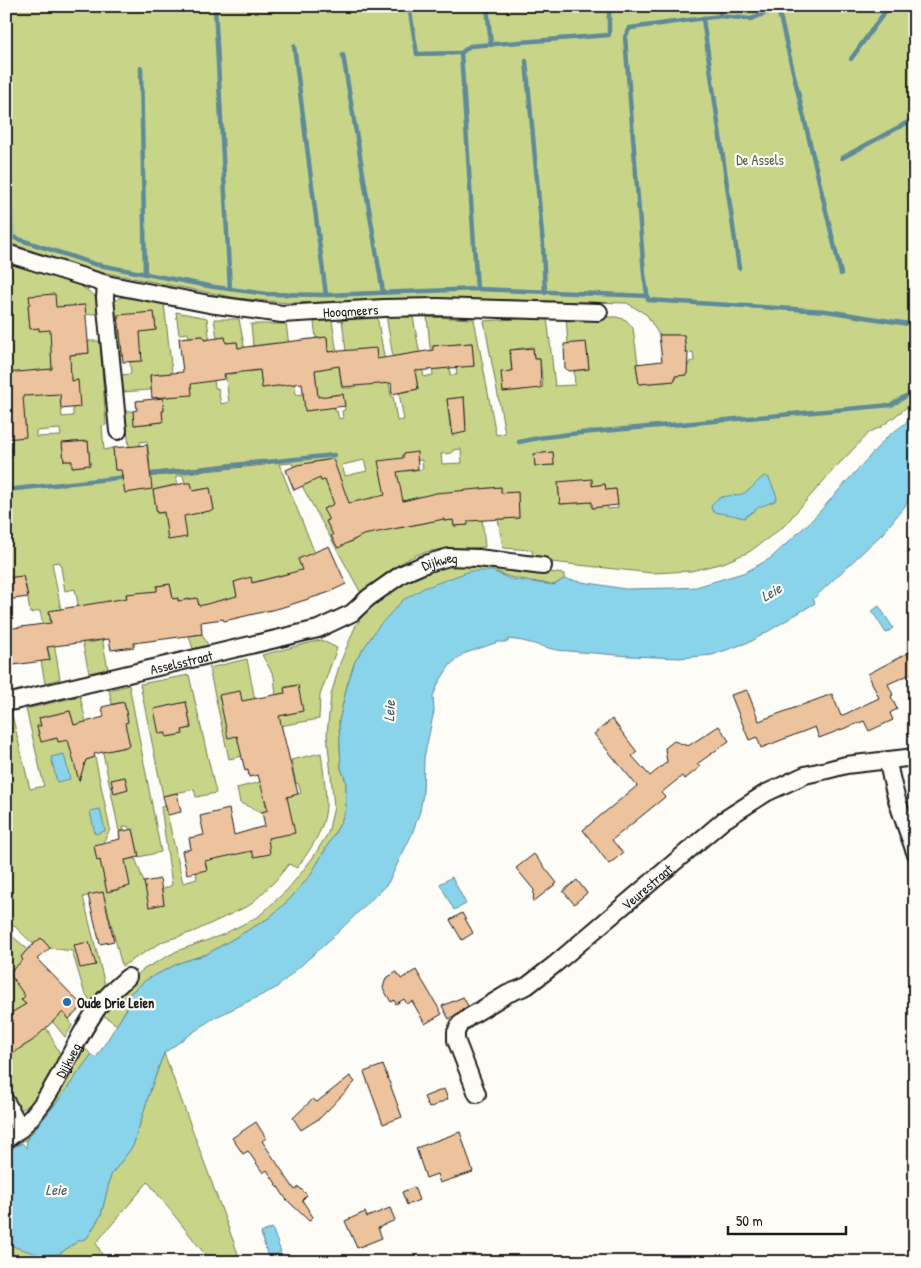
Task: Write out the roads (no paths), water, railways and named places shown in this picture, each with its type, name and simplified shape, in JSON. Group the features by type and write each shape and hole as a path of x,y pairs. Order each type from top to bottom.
{"street":[{"name":"Hoogmeers","path":"6,253 106,284 209,304 282,314 437,307 599,312"},
{"path":"106,284 105,298 118,431"},
{"name":"Dijkweg","path":"352,613 368,598 402,574 425,564 449,557 478,558 543,566"},
{"name":"Asselsstraat","path":"6,703 318,629 352,613"},
{"name":"Veurestraat","path":"477,1094 456,1040 456,1032 460,1024 507,994 527,986 724,820 782,784 805,775 846,765 915,757"},
{"path":"888,761 892,786 915,852"},
{"name":"Dijkweg","path":"6,1140 21,1129 43,1104 94,1013 112,990 128,977"},
{"path":"6,1102 21,1129"}],"water":[{"name":"Leie","path":"915,416 915,489 905,506 883,533 813,599 815,603 752,641 712,655 680,658 556,650 508,639 508,642 498,642 463,654 450,665 433,696 434,711 424,758 423,794 420,811 412,834 388,883 335,935 276,988 212,1019 164,1053 133,1146 111,1175 101,1215 87,1238 78,1241 59,1254 40,1255 6,1244 6,1151 22,1143 26,1148 27,1139 61,1097 91,1055 96,1058 128,1007 121,1001 146,980 179,963 207,954 269,918 290,899 310,876 340,824 346,809 346,781 341,768 339,721 355,661 378,627 403,600 424,588 470,571 493,571 510,579 554,585 564,579 625,589 696,587 746,572 771,558 812,520 887,437"},
{"path":"764,476 769,478 777,497 775,501 759,507 744,518 713,512 711,507 718,499 746,492"},
{"path":"879,606 893,628 886,633 872,611"},
{"path":"64,754 70,779 57,782 51,757"},
{"path":"100,809 105,831 95,834 90,811"},
{"path":"452,877 466,904 454,910 440,884"},
{"path":"272,1228 281,1252 268,1257 261,1233"}],"waterway":[{"path":"215,6 230,289"},
{"path":"409,6 417,54 461,53"},
{"path":"487,6 491,45"},
{"path":"477,289 461,53 470,46 609,35 609,6"},
{"path":"720,6 720,16 630,28 625,37 644,274 648,300 826,311 915,325"},
{"path":"720,16 751,19 783,6"},
{"path":"851,59 889,6"},
{"path":"778,8 841,274"},
{"path":"703,19 739,268"},
{"path":"294,46 326,295"},
{"path":"343,55 383,292"},
{"path":"6,58 12,237 94,264 214,287 267,294 326,295 477,289 648,296"},
{"path":"526,61 543,245 545,293"},
{"path":"141,68 145,274"},
{"path":"842,158 910,121 915,111"},
{"path":"519,442 570,434 891,405 906,396"},
{"path":"144,475 334,455"},
{"path":"6,490 127,477"}],"place":[{"name":"Oude Drie Leien","path":"67,1002"}],"park label":[{"name":"De Assels","path":"760,159"}]}
